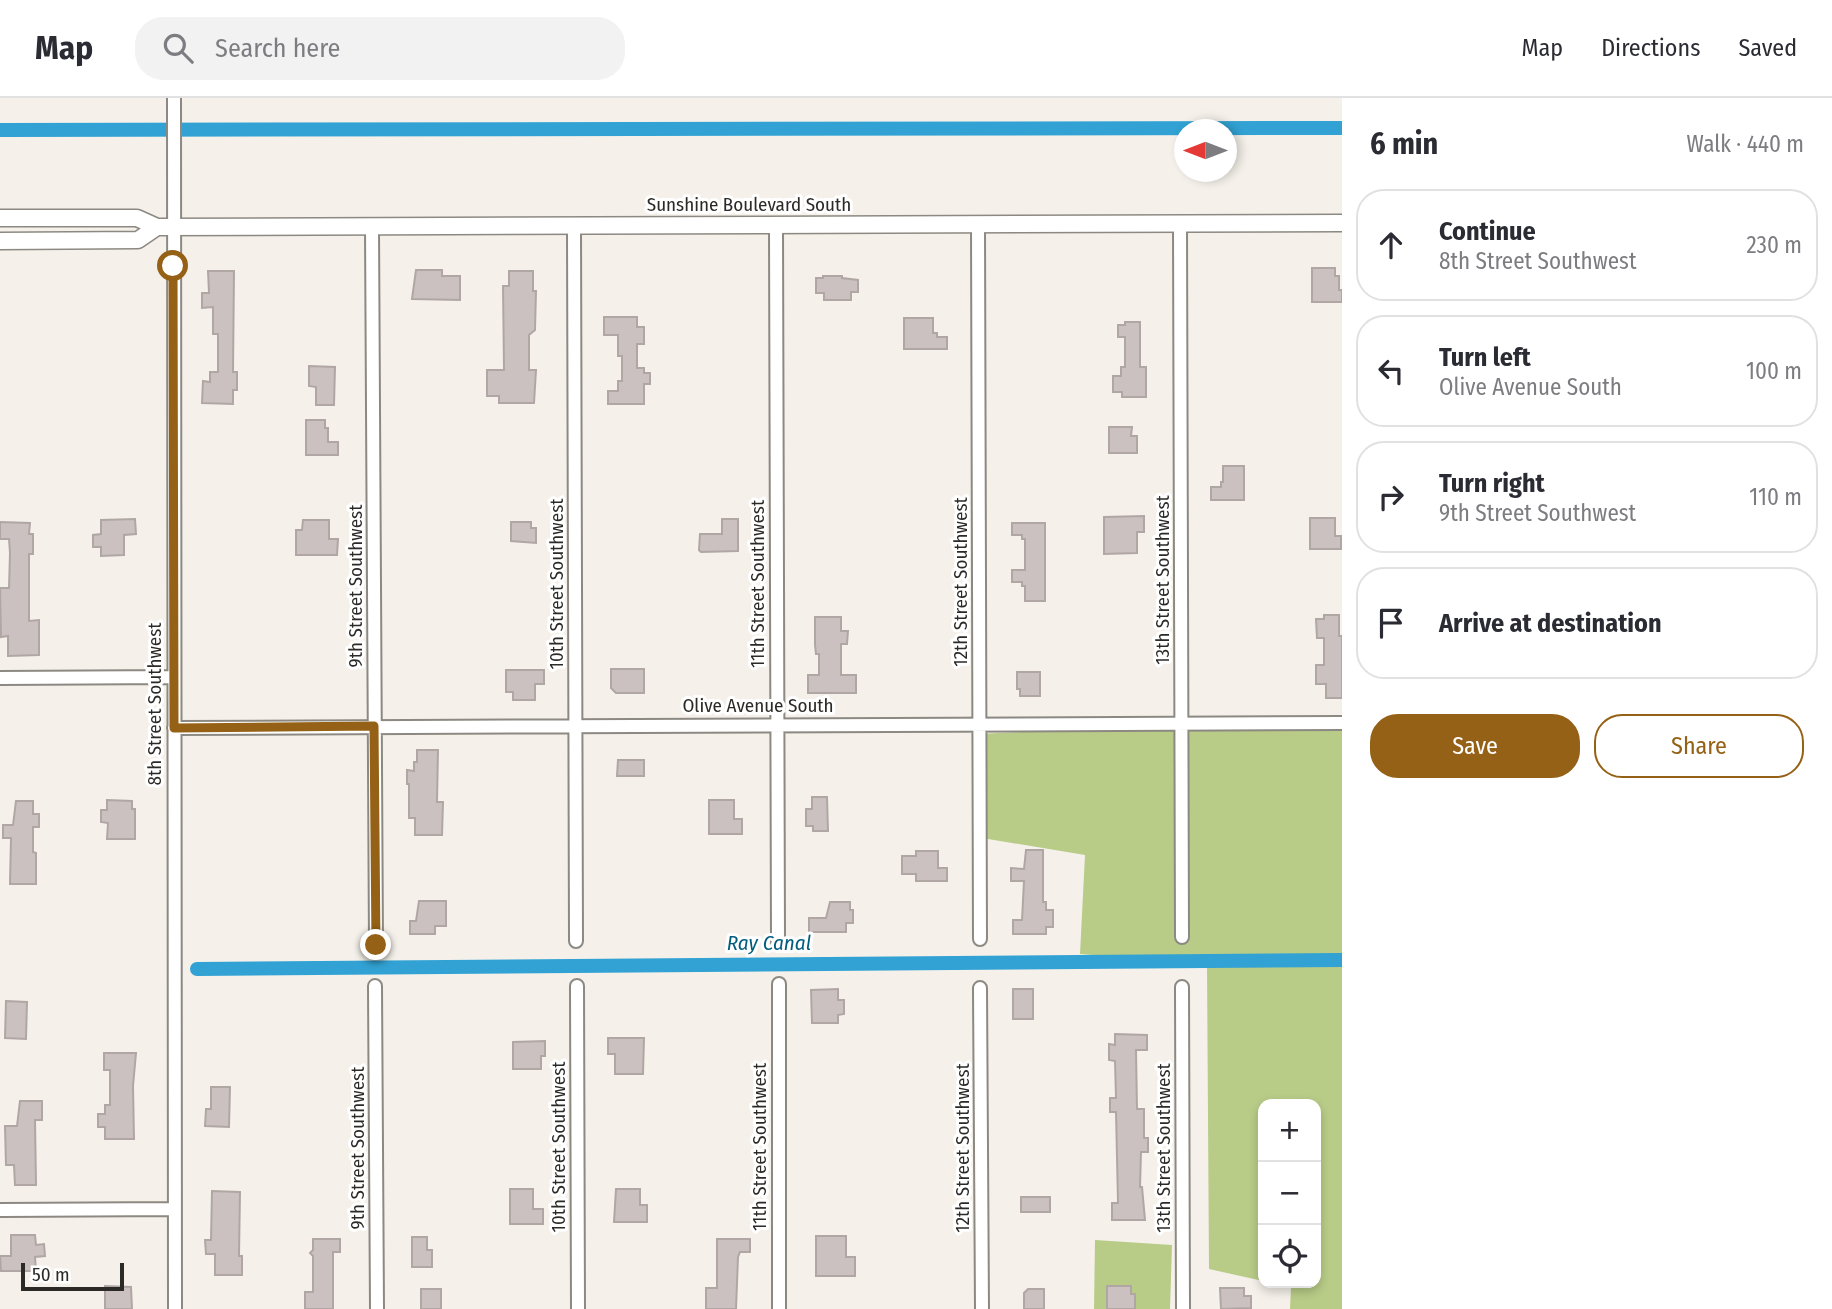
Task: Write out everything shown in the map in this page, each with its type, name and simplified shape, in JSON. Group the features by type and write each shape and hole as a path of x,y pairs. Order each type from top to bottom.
{"street":[{"name":"8th Street Southwest","path":"174,99 173,159 165,227 174,677 176,1309"},
{"name":"Sunshine Boulevard South","path":"0,218 137,218 165,227 1342,223"},
{"name":"13th Street Southwest","path":"1180,223 1182,937"},
{"name":"12th Street Southwest","path":"978,224 981,939"},
{"name":"11th Street Southwest","path":"776,225 778,942"},
{"name":"Sunshine Boulevard South","path":"0,241 138,240 165,227"},
{"name":"9th Street Southwest","path":"372,227 376,945"},
{"name":"10th Street Southwest","path":"574,227 576,942"},
{"path":"0,678 174,677"},
{"name":"Olive Avenue South","path":"174,728 1342,723"},
{"name":"11th Street Southwest","path":"779,984 779,1309"},
{"name":"9th Street Southwest","path":"375,986 376,1309"},
{"name":"10th Street Southwest","path":"577,986 578,1309"},
{"name":"12th Street Southwest","path":"981,988 982,1309"},
{"name":"13th Street Southwest","path":"1182,988 1183,1309"},
{"path":"0,1210 175,1209"}],"green space":[{"path":"1342,718 1342,1309 1290,1309 1291,1288 1321,1288 1321,1099 1258,1099 1258,1280 1209,1269 1207,964 1080,954 1085,855 976,837 975,734"},
{"path":"1095,1240 1172,1245 1170,1309 1094,1309"}],"building":[{"path":"1312,268 1335,268 1335,276 1339,276 1339,290 1342,290 1342,302 1312,302"},
{"path":"416,270 442,270 442,276 460,276 460,300 412,299"},
{"path":"208,271 234,271 233,372 237,372 237,390 233,390 233,404 202,403 203,381 210,382 210,372 218,372 218,334 213,334 213,307 202,308 202,293 209,293"},
{"path":"509,271 533,271 533,291 536,291 535,330 529,335 529,370 536,370 534,403 499,403 499,396 487,396 487,370 504,370 503,286 509,286"},
{"path":"842,276 858,280 858,292 851,292 851,300 824,300 824,293 816,293 816,278"},
{"path":"604,317 637,317 637,327 644,327 644,344 637,344 637,368 644,368 644,373 650,373 650,384 644,384 644,404 608,404 608,391 618,391 618,381 622,381 622,356 618,356 618,335 604,335"},
{"path":"904,318 933,318 933,333 937,333 937,337 947,337 947,349 904,349"},
{"path":"1125,322 1140,322 1140,367 1146,367 1146,397 1122,397 1122,392 1113,392 1113,376 1121,376 1121,367 1125,367 1125,337 1118,337 1118,325 1125,325"},
{"path":"309,366 335,367 334,405 316,405 316,387 309,386"},
{"path":"306,420 325,420 328,442 338,442 338,455 306,455"},
{"path":"1109,427 1132,427 1131,436 1137,436 1137,453 1109,453"},
{"path":"1223,466 1244,466 1244,500 1211,500 1211,487 1221,487 1223,482"},
{"path":"1144,516 1144,532 1137,532 1137,553 1104,554 1104,517"},
{"path":"1310,518 1335,518 1335,536 1341,536 1341,549 1310,549"},
{"path":"135,519 136,534 124,535 124,555 101,556 101,547 93,547 93,535 101,534 101,520"},
{"path":"722,519 738,519 738,551 701,552 700,534 722,534"},
{"path":"303,520 329,520 329,539 338,539 337,555 296,555 296,530 302,530"},
{"path":"0,522 30,523 33,554 29,554 29,621 39,620 39,655 8,656 8,636 1,637 0,588 9,588 10,553 9,539 0,539"},
{"path":"511,522 531,522 531,528 536,528 536,543 511,541"},
{"path":"1012,523 1045,523 1045,601 1025,601 1025,586 1022,586 1022,582 1012,582 1012,570 1025,570 1025,539 1022,539 1022,535 1012,535"},
{"path":"1324,615 1339,615 1339,636 1342,636 1342,698 1326,698 1326,684 1316,684 1316,665 1324,665 1324,638 1317,638 1316,619 1324,619"},
{"path":"815,617 841,617 841,631 848,631 847,644 841,644 841,675 856,675 856,693 808,693 808,675 819,675"},
{"path":"611,669 644,669 644,693 616,693 611,688"},
{"path":"506,670 544,670 544,684 535,684 535,700 513,700 513,692 506,692"},
{"path":"1017,672 1040,672 1040,696 1020,696 1020,689 1017,689"},
{"path":"417,750 438,750 437,802 443,802 442,835 415,835 415,818 409,818 407,770 414,771"},
{"path":"618,760 644,760 644,776 617,776"},
{"path":"812,797 827,797 828,831 813,831 813,826 806,826 806,809 812,809"},
{"path":"107,800 132,801 132,809 135,809 135,839 107,839 108,823 101,822 101,810 107,810"},
{"path":"709,800 734,800 734,819 742,819 742,834 709,834"},
{"path":"16,801 33,801 33,814 39,814 39,827 33,827 36,884 10,884 11,838 3,838 3,825 13,825"},
{"path":"1026,850 1043,850 1043,902 1046,902 1046,910 1053,910 1053,927 1046,927 1046,934 1013,934 1013,920 1022,920 1024,881 1011,881 1011,868 1024,869"},
{"path":"916,851 938,851 938,868 947,868 947,881 916,881 916,874 902,874 902,856 916,856"},
{"path":"419,901 446,901 446,926 435,926 435,934 410,934 410,921 416,921"},
{"path":"830,902 850,902 853,923 846,923 846,932 809,932 809,918 826,918"},
{"path":"838,989 838,1000 844,1000 844,1014 838,1015 838,1023 812,1023 811,990"},
{"path":"1013,989 1033,989 1033,1019 1013,1019"},
{"path":"6,1001 27,1002 26,1039 5,1038"},
{"path":"1115,1034 1147,1035 1147,1050 1136,1050 1137,1109 1144,1109 1144,1138 1148,1138 1148,1152 1141,1152 1140,1187 1145,1220 1112,1220 1112,1203 1118,1203 1116,1112 1110,1112 1110,1098 1116,1098 1115,1061 1109,1060 1109,1044 1115,1045"},
{"path":"608,1038 644,1038 643,1074 615,1074 615,1054 608,1054"},
{"path":"545,1041 545,1056 541,1056 541,1069 513,1069 513,1042"},
{"path":"104,1053 136,1053 133,1086 134,1139 105,1139 105,1127 98,1127 98,1114 105,1114 105,1105 110,1105 110,1070 104,1070"},
{"path":"211,1087 230,1087 229,1127 205,1126 206,1109 211,1109"},
{"path":"20,1101 42,1101 42,1120 35,1120 36,1185 15,1185 14,1165 6,1165 5,1126 17,1126"},
{"path":"510,1189 533,1189 533,1209 543,1209 543,1224 510,1224"},
{"path":"616,1189 640,1189 640,1205 647,1205 647,1222 614,1222"},
{"path":"212,1191 240,1192 239,1256 242,1256 242,1275 215,1275 215,1254 206,1254 205,1240 211,1240"},
{"path":"1021,1197 1050,1197 1050,1212 1021,1212"},
{"path":"11,1235 35,1235 36,1245 44,1244 45,1256 35,1257 36,1271 1,1271 0,1256 11,1256"},
{"path":"816,1236 846,1236 846,1257 855,1257 855,1276 816,1276"},
{"path":"412,1237 427,1237 427,1250 432,1250 432,1267 412,1267"},
{"path":"313,1239 340,1239 340,1252 333,1252 333,1309 305,1309 305,1292 313,1292 313,1256 310,1253 313,1250"},
{"path":"717,1239 750,1239 750,1252 740,1252 738,1257 736,1309 706,1309 706,1288 717,1288"},
{"path":"105,1286 131,1287 132,1309 105,1309"},
{"path":"1107,1286 1131,1286 1131,1294 1135,1294 1135,1309 1107,1309"},
{"path":"1220,1288 1244,1288 1244,1296 1251,1296 1251,1308 1221,1309"},
{"path":"421,1289 441,1289 441,1309 421,1309"},
{"path":"1028,1289 1044,1289 1044,1309 1024,1309 1024,1293"}],"waterway":[{"path":"0,130 1342,128"},
{"name":"Ray Canal","path":"197,969 1342,960"}],"route":[{"path":"173,266 174,728 374,726 376,945"}]}
